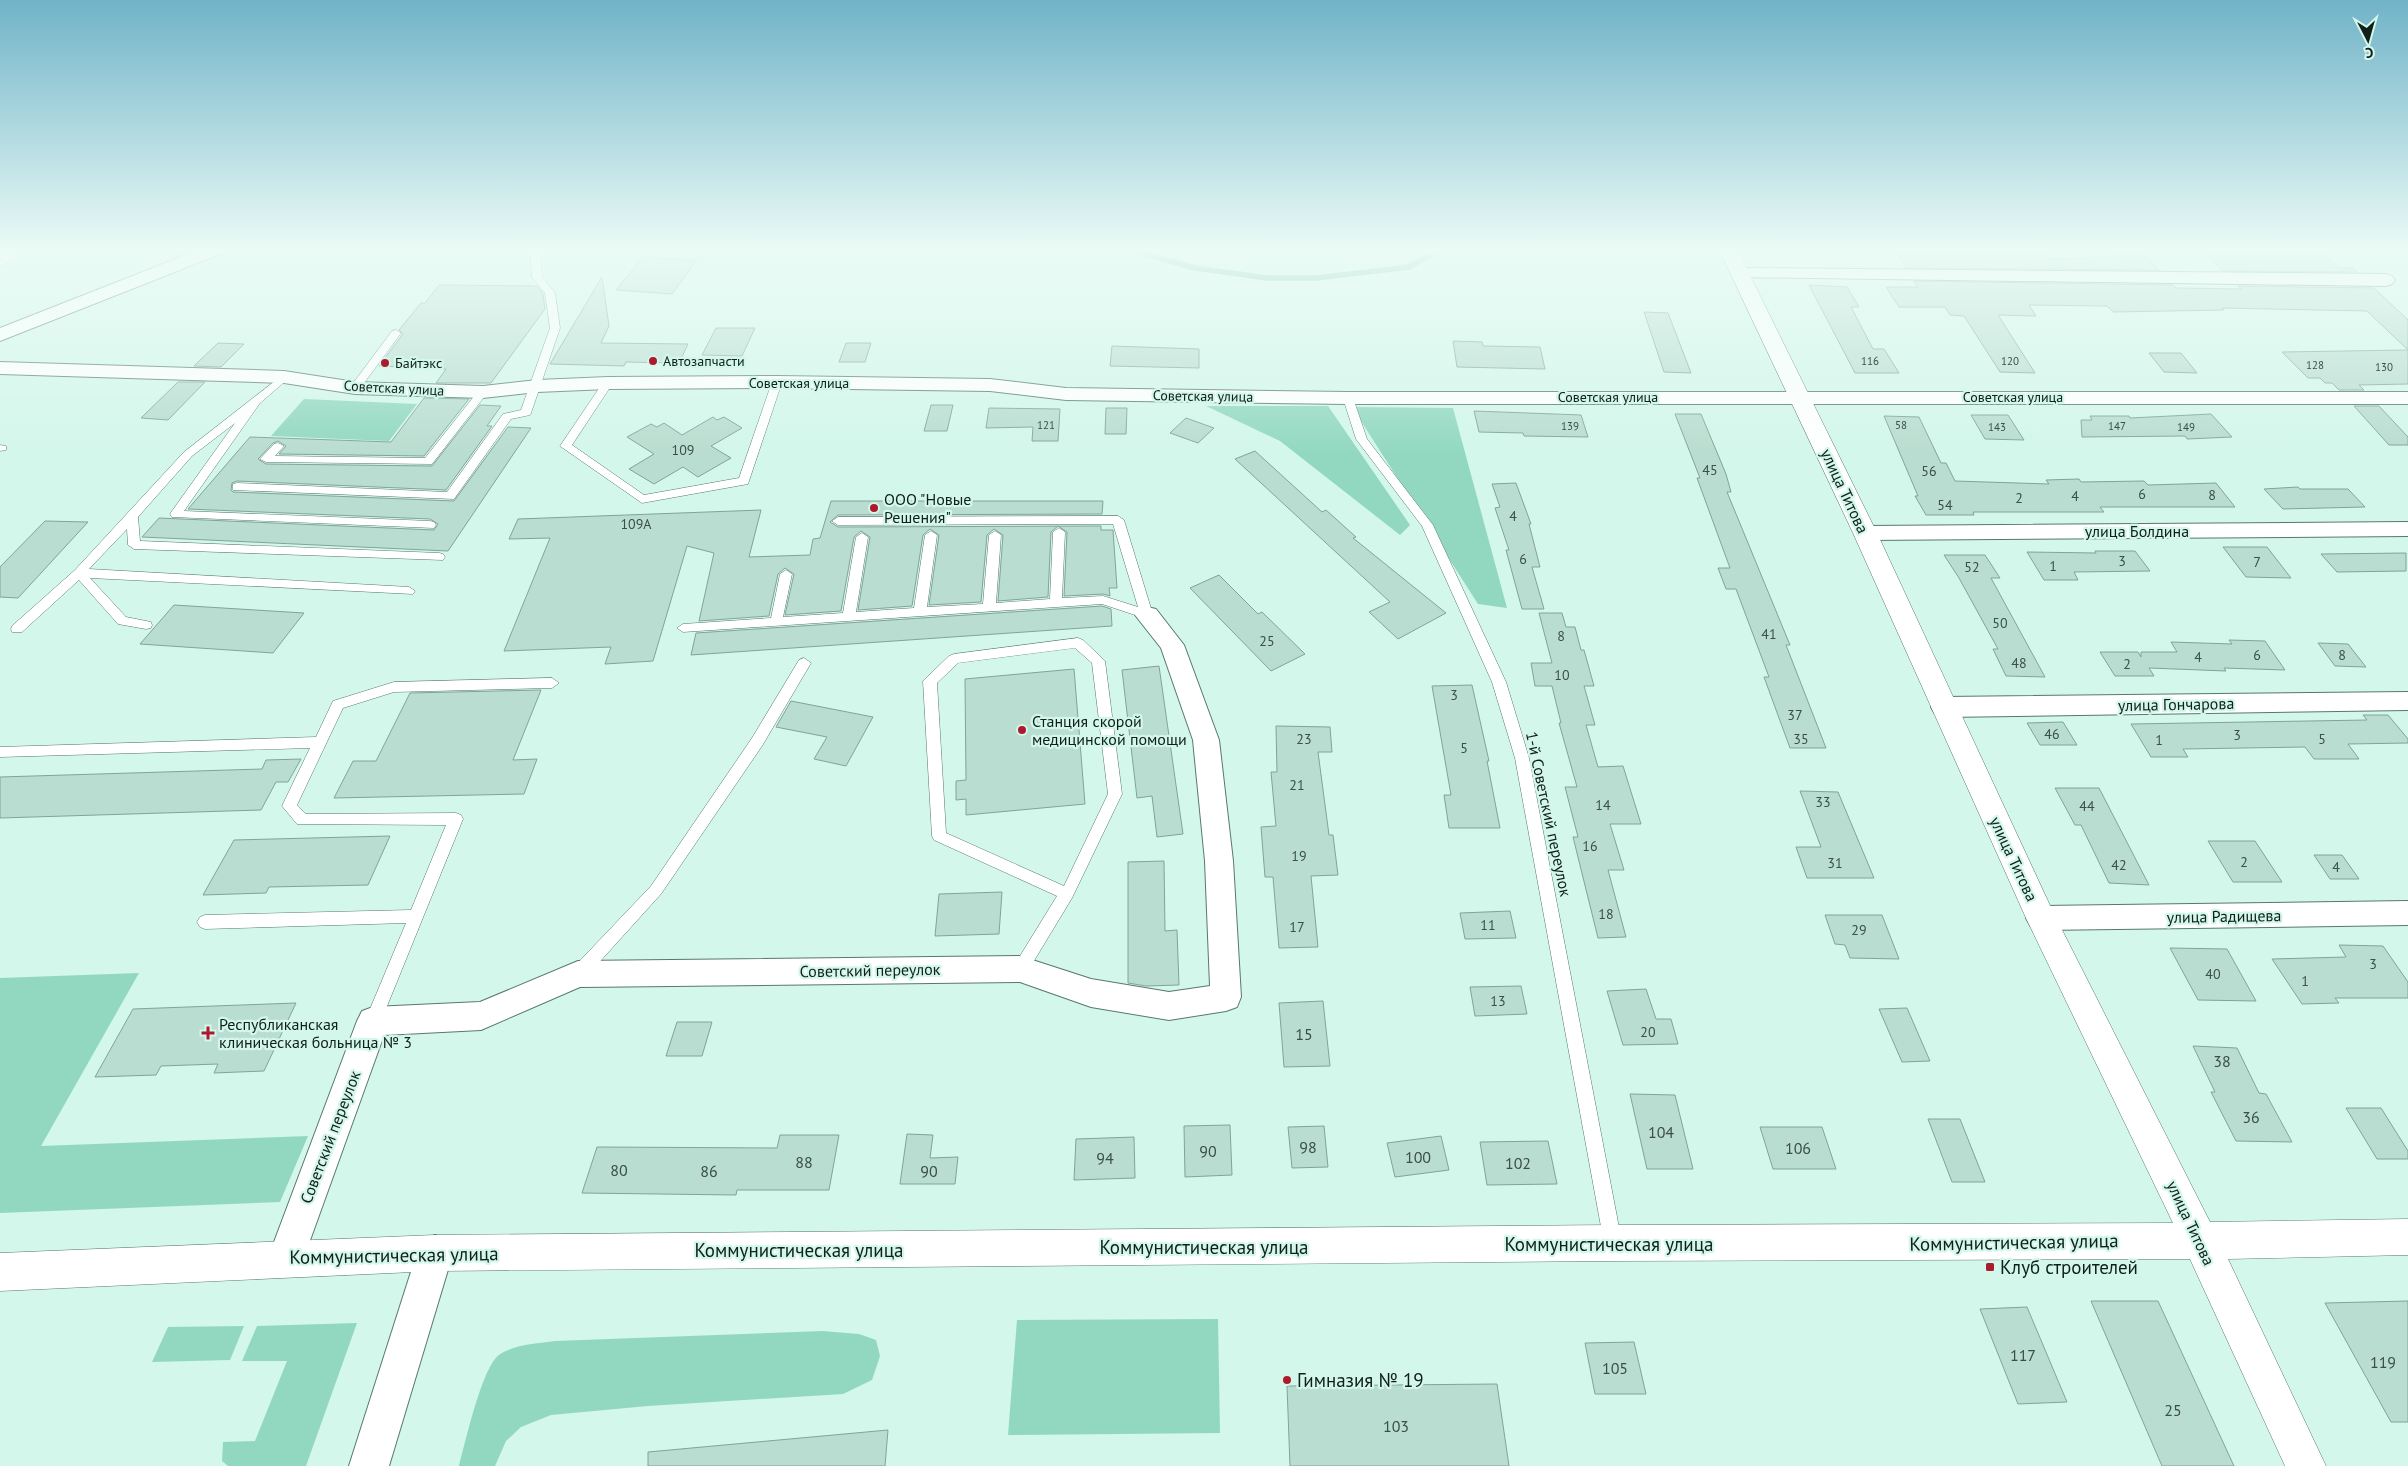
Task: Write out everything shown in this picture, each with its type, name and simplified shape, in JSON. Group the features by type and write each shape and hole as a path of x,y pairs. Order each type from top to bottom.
{"main road":[{"name":"улица Титова","path":"1762,317 1865,533 2041,918 2200,1241 2306,1466"},
{"name":"Коммунистическая улица","path":"0,1272 286,1258 435,1253 1613,1243 2200,1241 2408,1237"}],"street":[{"path":"0,335 44,317"},
{"name":"Советская улица","path":"0,368 284,377 355,388 483,392 536,386 608,383 777,382 990,385 1066,394 1348,398 1800,396 2408,398"},
{"name":"улица Болдина","path":"1865,533 2408,529"},
{"name":"Советский переулок","path":"286,1258 373,1021 481,1016 578,974 1020,969 1091,993 1170,1006 1226,997 1219,861 1206,740 1172,645 1146,615"},
{"name":"улица Гончарова","path":"1944,707 2408,701"},
{"name":"улица Радищева","path":"2041,918 2408,913"},
{"path":"369,1466 435,1253"}],"lane":[{"path":"237,487 450,496 506,416 526,414 555,328 553,317"},
{"path":"355,388 396,333"},
{"path":"16,629 79,573 188,454 284,377"},
{"path":"608,383 566,446 642,499 744,481 777,382"},
{"path":"278,446 266,459 428,462 483,392"},
{"name":"1-й Советский переулок","path":"1348,398 1362,439 1427,525 1499,682 1522,758 1613,1243"},
{"path":"256,401 176,514 430,525"},
{"path":"132,516 134,545 439,557"},
{"path":"838,521 1118,520 1146,615"},
{"path":"1056,604 1059,532"},
{"path":"989,608 995,535"},
{"path":"920,612 930,536"},
{"path":"849,617 862,537"},
{"path":"79,573 409,591"},
{"path":"79,573 122,621 146,625"},
{"path":"776,622 786,574"},
{"path":"683,628 1103,600 1146,615"},
{"path":"1020,969 1068,894 1115,794 1098,660 1078,643 954,659 930,681 939,836 1068,894"},
{"path":"578,974 656,890 757,742 804,663"},
{"path":"373,1021 414,916 456,819 302,820 289,806 338,705 394,687 552,683"},
{"path":"0,752 320,742"},
{"path":"204,922 414,916"}],"green space":[{"path":"304,399 417,404 389,441 271,436"},
{"path":"1206,406 1328,406 1410,525 1400,535 1280,441"},
{"path":"1352,407 1453,408 1507,608 1478,604"},
{"path":"139,973 41,1146 308,1136 280,1202 0,1213 0,978"},
{"path":"1218,1319 1220,1433 1008,1435 1017,1320"},
{"path":"357,1323 306,1466 228,1466 222,1461 223,1442 255,1441 287,1361 242,1361 257,1326"},
{"path":"244,1326 230,1360 152,1362 168,1327"},
{"path":"822,1331 859,1334 876,1340 880,1356 872,1380 843,1394 648,1406 551,1415 521,1427 506,1441 495,1466 459,1466 486,1374 493,1362 505,1351 526,1345 555,1341"}],"building":[{"path":"409,317 539,317 491,383 436,383 446,369 379,366 403,334 399,330"},
{"path":"578,317 608,317 609,326 601,343 688,344 679,363 626,362 624,366 550,364"},
{"path":"1646,317 1670,317 1691,373 1664,372"},
{"path":"1826,317 1856,317 1873,349 1884,349 1899,373 1855,373"},
{"path":"1965,317 2000,317 2035,373 2000,372"},
{"path":"2374,317 2405,317 2408,320 2408,350"},
{"path":"716,328 755,328 742,356 702,355"},
{"path":"1453,341 1482,342 1483,346 1540,347 1545,369 1457,367"},
{"path":"218,343 244,344 221,367 194,366"},
{"path":"846,343 871,343 865,362 839,362"},
{"path":"1112,346 1199,349 1199,368 1110,366"},
{"path":"2408,350 2408,384 2359,385 2364,390 2339,390 2332,383 2325,383 2320,378 2308,378 2282,352"},
{"path":"2149,353 2181,353 2197,373 2164,372"},
{"path":"178,382 205,382 168,420 141,418"},
{"path":"424,398 469,399 424,456 279,454 286,446 278,441 273,443 258,459 266,464 432,466 480,405 501,406 487,426 492,426 446,490 237,481 232,483 231,490 233,492 454,501 508,427 531,428 448,551 142,537 159,518 434,530 438,524 430,519 188,509 250,437 391,442"},
{"path":"931,405 953,405 947,431 924,431"},
{"path":"2354,406 2379,406 2408,437 2408,445 2389,445"},
{"path":"989,408 1060,409 1058,441 1032,441 1033,427 986,428"},
{"path":"1106,408 1127,408 1126,434 1105,434"},
{"path":"1474,411 1581,415 1588,437 1524,436 1523,433 1479,432"},
{"path":"1675,414 1701,414 1726,474 1731,492 1727,492 1790,645 1786,645 1826,748 1790,748 1764,677 1769,677 1736,589 1726,589 1718,568 1730,568 1697,478 1700,478"},
{"path":"2211,414 2232,437 2187,439 2185,436 2082,437 2081,420 2092,420 2090,416 2129,416 2130,418"},
{"path":"1971,415 2008,415 2024,440 1985,439"},
{"path":"1884,416 1919,417 1941,463 1946,463 1955,481 2049,484 2046,480 2079,479 2081,482 2144,481 2148,485 2216,483 2235,507 2100,507 2104,512 1973,512 1974,515 1926,515 1915,496 1918,496"},
{"path":"713,417 717,420 724,417 742,428 711,446 731,458 698,477 683,467 654,484 629,469 654,454 627,437 651,424 657,427 664,423 682,435"},
{"path":"1186,418 1214,428 1198,443 1170,433"},
{"path":"1255,451 1322,512 1326,510 1356,537 1353,538 1446,613 1398,639 1369,612 1390,602 1235,459"},
{"path":"1516,483 1531,524 1529,524 1540,567 1532,567 1544,609 1522,609 1506,550 1509,550 1495,508 1500,507 1492,484"},
{"path":"2298,487 2300,489 2348,489 2365,507 2283,509 2264,489"},
{"path":"831,501 1103,501 1102,514 838,515 830,522 838,527 1058,526 1051,532 1048,597 998,601 1003,535 994,529 987,535 981,602 929,605 939,535 930,529 923,535 912,606 858,610 870,537 861,531 854,537 841,611 785,615 794,574 785,568 778,574 769,616 699,621 714,553 687,546 653,661 605,664 611,647 504,651 550,538 509,539 518,519 761,510 749,557 810,555 813,539 820,538"},
{"path":"45,521 88,522 18,598 0,597 0,567"},
{"path":"1058,526 1101,526 1101,530 1113,530 1117,588 1109,588 1110,596 1103,594 1064,596 1067,532"},
{"path":"2223,547 2267,547 2291,578 2246,577"},
{"path":"2095,551 2135,551 2150,571 2074,572 2078,580 2044,580 2027,552 2096,553"},
{"path":"2406,553 2406,571 2337,572 2321,554"},
{"path":"1944,555 1985,555 2000,578 1991,578 2045,677 2006,676 1993,649 1998,649 1959,578"},
{"path":"1219,575 1258,614 1262,612 1305,654 1271,671 1190,588"},
{"path":"174,605 304,613 273,653 140,644"},
{"path":"1102,606 1111,609 1112,626 691,655 696,633"},
{"path":"1539,613 1562,613 1566,627 1575,627 1581,650 1584,650 1594,686 1584,686 1595,725 1586,725 1598,767 1623,766 1641,824 1610,824 1624,870 1608,870 1626,937 1598,938 1573,837 1578,837 1565,787 1577,787 1559,723 1561,723 1552,686 1535,686 1531,663 1552,663"},
{"path":"2229,640 2265,641 2285,670 2224,668 2226,671 2149,668 2154,676 2115,676 2100,652 2138,652 2141,657 2141,652 2177,652 2171,642 2232,644"},
{"path":"2318,643 2348,644 2366,667 2335,666"},
{"path":"1159,666 1183,834 1157,837 1152,796 1137,798 1122,670"},
{"name":"Станция скорой медицинской помощи","path":"1074,669 1085,804 966,815 966,799 956,800 956,781 966,780 965,679"},
{"path":"1472,685 1489,761 1487,761 1500,828 1449,828 1444,795 1451,795 1432,686"},
{"path":"541,690 513,760 537,759 524,794 334,798 353,761 376,761 410,693"},
{"path":"791,701 873,717 846,766 814,759 827,737 776,727"},
{"path":"2363,715 2388,715 2408,739 2408,743 2348,744 2359,759 2314,759 2305,747 2183,749 2188,757 2151,757 2131,724 2367,720"},
{"path":"2063,722 2077,745 2040,745 2027,723"},
{"path":"1276,726 1330,727 1332,752 1318,752 1329,835 1333,835 1338,875 1311,876 1318,947 1279,948 1273,877 1265,877 1261,827 1276,826 1271,772 1277,772"},
{"path":"301,759 288,782 276,782 261,810 0,818 0,777 262,769 266,760"},
{"path":"2055,788 2099,788 2149,885 2109,883 2081,825 2075,825"},
{"path":"1800,791 1838,792 1874,878 1807,878 1796,847 1821,847"},
{"path":"390,836 368,885 269,887 266,893 203,895 234,840"},
{"path":"2208,841 2255,841 2282,882 2233,882"},
{"path":"2314,855 2342,855 2359,879 2330,879"},
{"path":"1164,861 1165,931 1177,930 1179,985 1146,986 1128,983 1128,862"},
{"path":"1002,892 999,934 935,936 939,894"},
{"path":"1510,911 1516,938 1465,939 1460,913"},
{"path":"1825,915 1882,915 1899,959 1850,958 1845,945 1835,944"},
{"path":"2339,945 2383,946 2408,982 2408,998 2335,998 2339,1003 2302,1004 2272,959 2346,957"},
{"path":"2170,948 2227,949 2256,1001 2198,1000"},
{"path":"1521,986 1527,1014 1475,1016 1470,987"},
{"path":"1646,989 1656,1019 1671,1019 1678,1044 1623,1045 1607,991"},
{"path":"1323,1001 1330,1066 1284,1067 1279,1003"},
{"path":"296,1003 264,1071 214,1073 218,1064 161,1066 156,1075 95,1077 133,1009"},
{"path":"1907,1008 1930,1061 1902,1062 1879,1009"},
{"path":"677,1022 712,1022 702,1056 666,1056"},
{"path":"2193,1046 2237,1048 2259,1093 2266,1094 2292,1142 2236,1141 2211,1092 2215,1092"},
{"path":"1630,1094 1675,1095 1693,1169 1647,1169"},
{"path":"2346,1108 2381,1108 2408,1151 2408,1159 2377,1159"},
{"path":"1928,1119 1960,1119 1985,1182 1952,1182"},
{"path":"1230,1125 1232,1175 1185,1177 1184,1126"},
{"path":"1324,1126 1328,1167 1292,1168 1288,1127"},
{"path":"1760,1127 1822,1127 1836,1169 1773,1169"},
{"path":"907,1134 933,1135 930,1158 958,1157 955,1184 900,1184"},
{"path":"780,1135 839,1135 829,1190 737,1190 736,1195 582,1193 597,1147 777,1148"},
{"path":"1441,1136 1449,1170 1395,1177 1387,1143"},
{"path":"1134,1137 1135,1178 1074,1180 1076,1139"},
{"path":"1548,1141 1557,1184 1487,1185 1480,1142"},
{"path":"2091,1301 2158,1301 2234,1466 2162,1466"},
{"path":"2408,1301 2408,1422 2391,1422 2325,1303"},
{"path":"2027,1307 2067,1402 2018,1404 1980,1309"},
{"path":"1634,1342 1646,1394 1595,1394 1585,1343"},
{"path":"1497,1384 1509,1466 1290,1466 1287,1386"},
{"path":"888,1430 885,1466 648,1466 648,1452"}],"place":[{"name":"Автозапчасти","path":"653,361"},
{"name":"Байтэкс","path":"385,363"},
{"name":"ООО \"Новые Решения\"","path":"874,508"},
{"name":"Станция скорой медицинской помощи","path":"1022,730"},
{"name":"Республиканская клиническая больница № 3","path":"208,1033"},
{"name":"Клуб строителей","path":"1990,1267"},
{"name":"Гимназия № 19","path":"1287,1380"}]}
